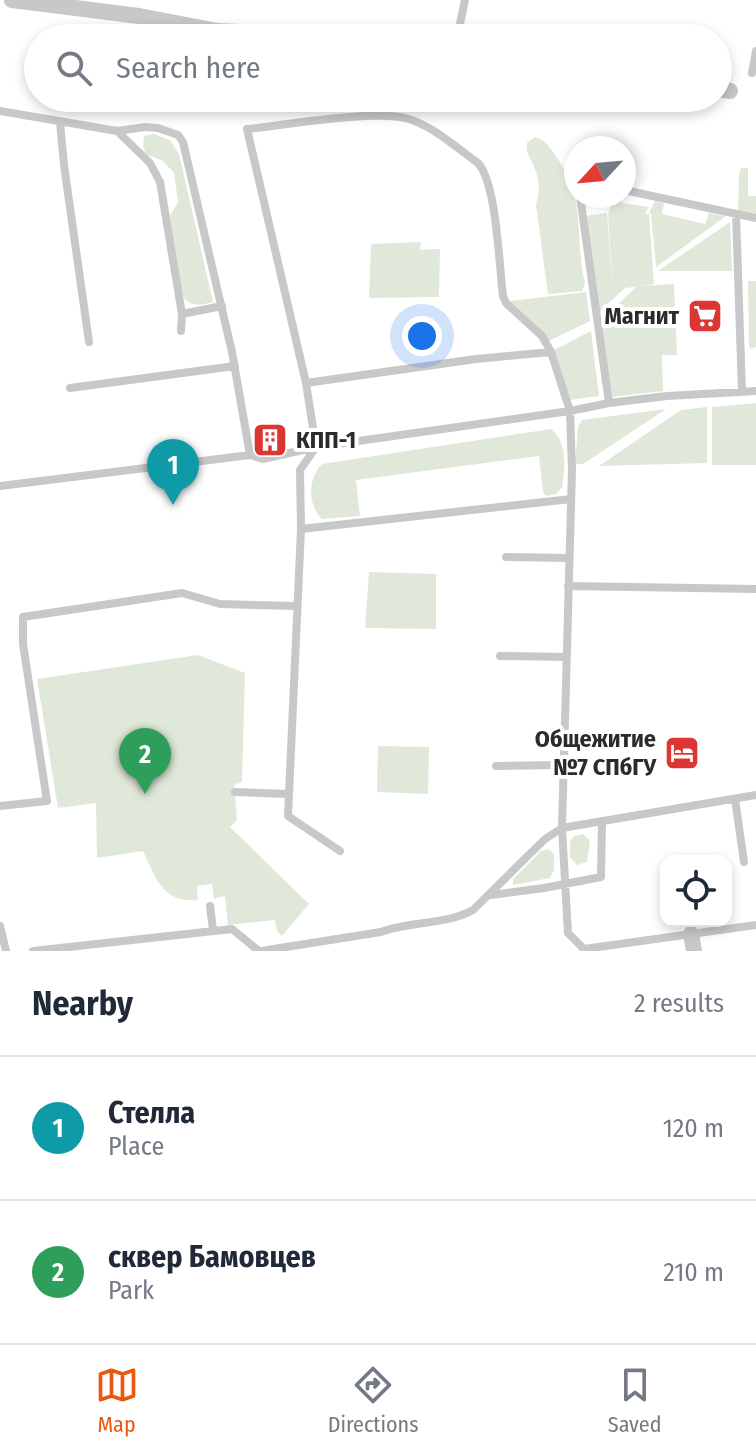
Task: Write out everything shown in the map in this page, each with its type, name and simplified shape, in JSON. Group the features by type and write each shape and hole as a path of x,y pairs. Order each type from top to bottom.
{"street":[{"path":"12,0 139,16 175,24"},
{"path":"691,934 694,951"}],"lane":[{"path":"460,24 465,0"},
{"path":"752,73 756,51"},
{"path":"0,111 117,131 158,128 178,135 183,142 222,306 250,455"},
{"path":"340,851 288,816 301,529 300,470 316,447 306,383 247,129 376,116 401,117 420,124 478,163 484,171 491,192 506,303 542,336 551,352 570,411 571,499 562,828 568,933 584,949 756,925"},
{"path":"60,122 89,342"},
{"path":"117,131 157,172 182,314 181,331"},
{"path":"636,193 756,218"},
{"path":"582,208 609,403"},
{"path":"736,214 742,392"},
{"path":"182,314 222,306"},
{"path":"306,383 476,359 551,352"},
{"path":"70,388 235,366"},
{"path":"0,486 250,455 263,459 316,447 609,403 756,391"},
{"path":"301,529 571,499"},
{"path":"506,557 569,558"},
{"path":"568,586 756,589"},
{"path":"0,806 47,801 23,644 23,617 182,593 220,604 296,606"},
{"path":"500,656 567,657"},
{"path":"496,766 565,765"},
{"path":"235,792 289,794"},
{"path":"33,951 232,929 260,951 464,915 490,895 545,839 562,828 756,795"},
{"path":"735,799 744,862"},
{"path":"490,895 601,877 602,821"},
{"path":"210,906 213,930"},
{"path":"0,926 6,951"}],"green space":[{"path":"154,134 170,140 179,154 213,302 191,304 180,288 170,216 178,202 174,173 163,161 146,154 144,136"},
{"path":"535,137 542,140 564,170 564,208 576,208 585,283 582,291 548,294 536,205 538,181 527,143"},
{"path":"741,168 748,168 748,196 756,196 756,215 738,212"},
{"path":"655,201 664,203 662,214 705,224 709,213 726,216 656,267 649,213"},
{"path":"649,207 645,214 649,214 654,284 641,286 674,284 677,355 662,355 663,391 612,397 600,321 636,287 625,288 598,313 584,216 607,213 613,290 610,208"},
{"path":"730,222 732,271 658,271"},
{"path":"421,242 420,250 440,249 439,297 369,298 371,244"},
{"path":"748,281 756,281 756,347 751,349 749,346"},
{"path":"586,292 590,321 549,341 510,301"},
{"path":"591,331 599,396 570,400 554,350"},
{"path":"756,403 756,465 712,465 712,407"},
{"path":"707,407 707,463 599,466 681,410"},
{"path":"666,409 583,464 575,464 578,427 582,420"},
{"path":"551,429 560,441 564,456 562,487 556,494 546,496 543,492 539,456 356,480 360,516 322,519 314,506 312,484 322,464"},
{"path":"369,572 436,574 436,629 365,628"},
{"path":"198,655 245,673 242,782 234,785 237,820 230,827 309,904 282,936 277,931 275,920 228,925 225,896 214,899 212,884 197,886 198,900 176,898 157,880 143,851 97,858 96,803 58,808 37,679"},
{"path":"378,746 429,747 428,794 377,792"},
{"path":"583,834 590,841 587,862 577,865 570,857 570,842 574,836"},
{"path":"549,849 554,854 554,870 550,878 513,885 513,879 541,851"}],"place":[{"name":"Магнит","path":"705,316"},
{"name":"КПП-1","path":"270,440"},
{"name":"Стелла","path":"173,505"},
{"name":"Общежитие №7 СПбГУ","path":"682,753"},
{"name":"сквер Бамовцев","path":"145,794"}]}
